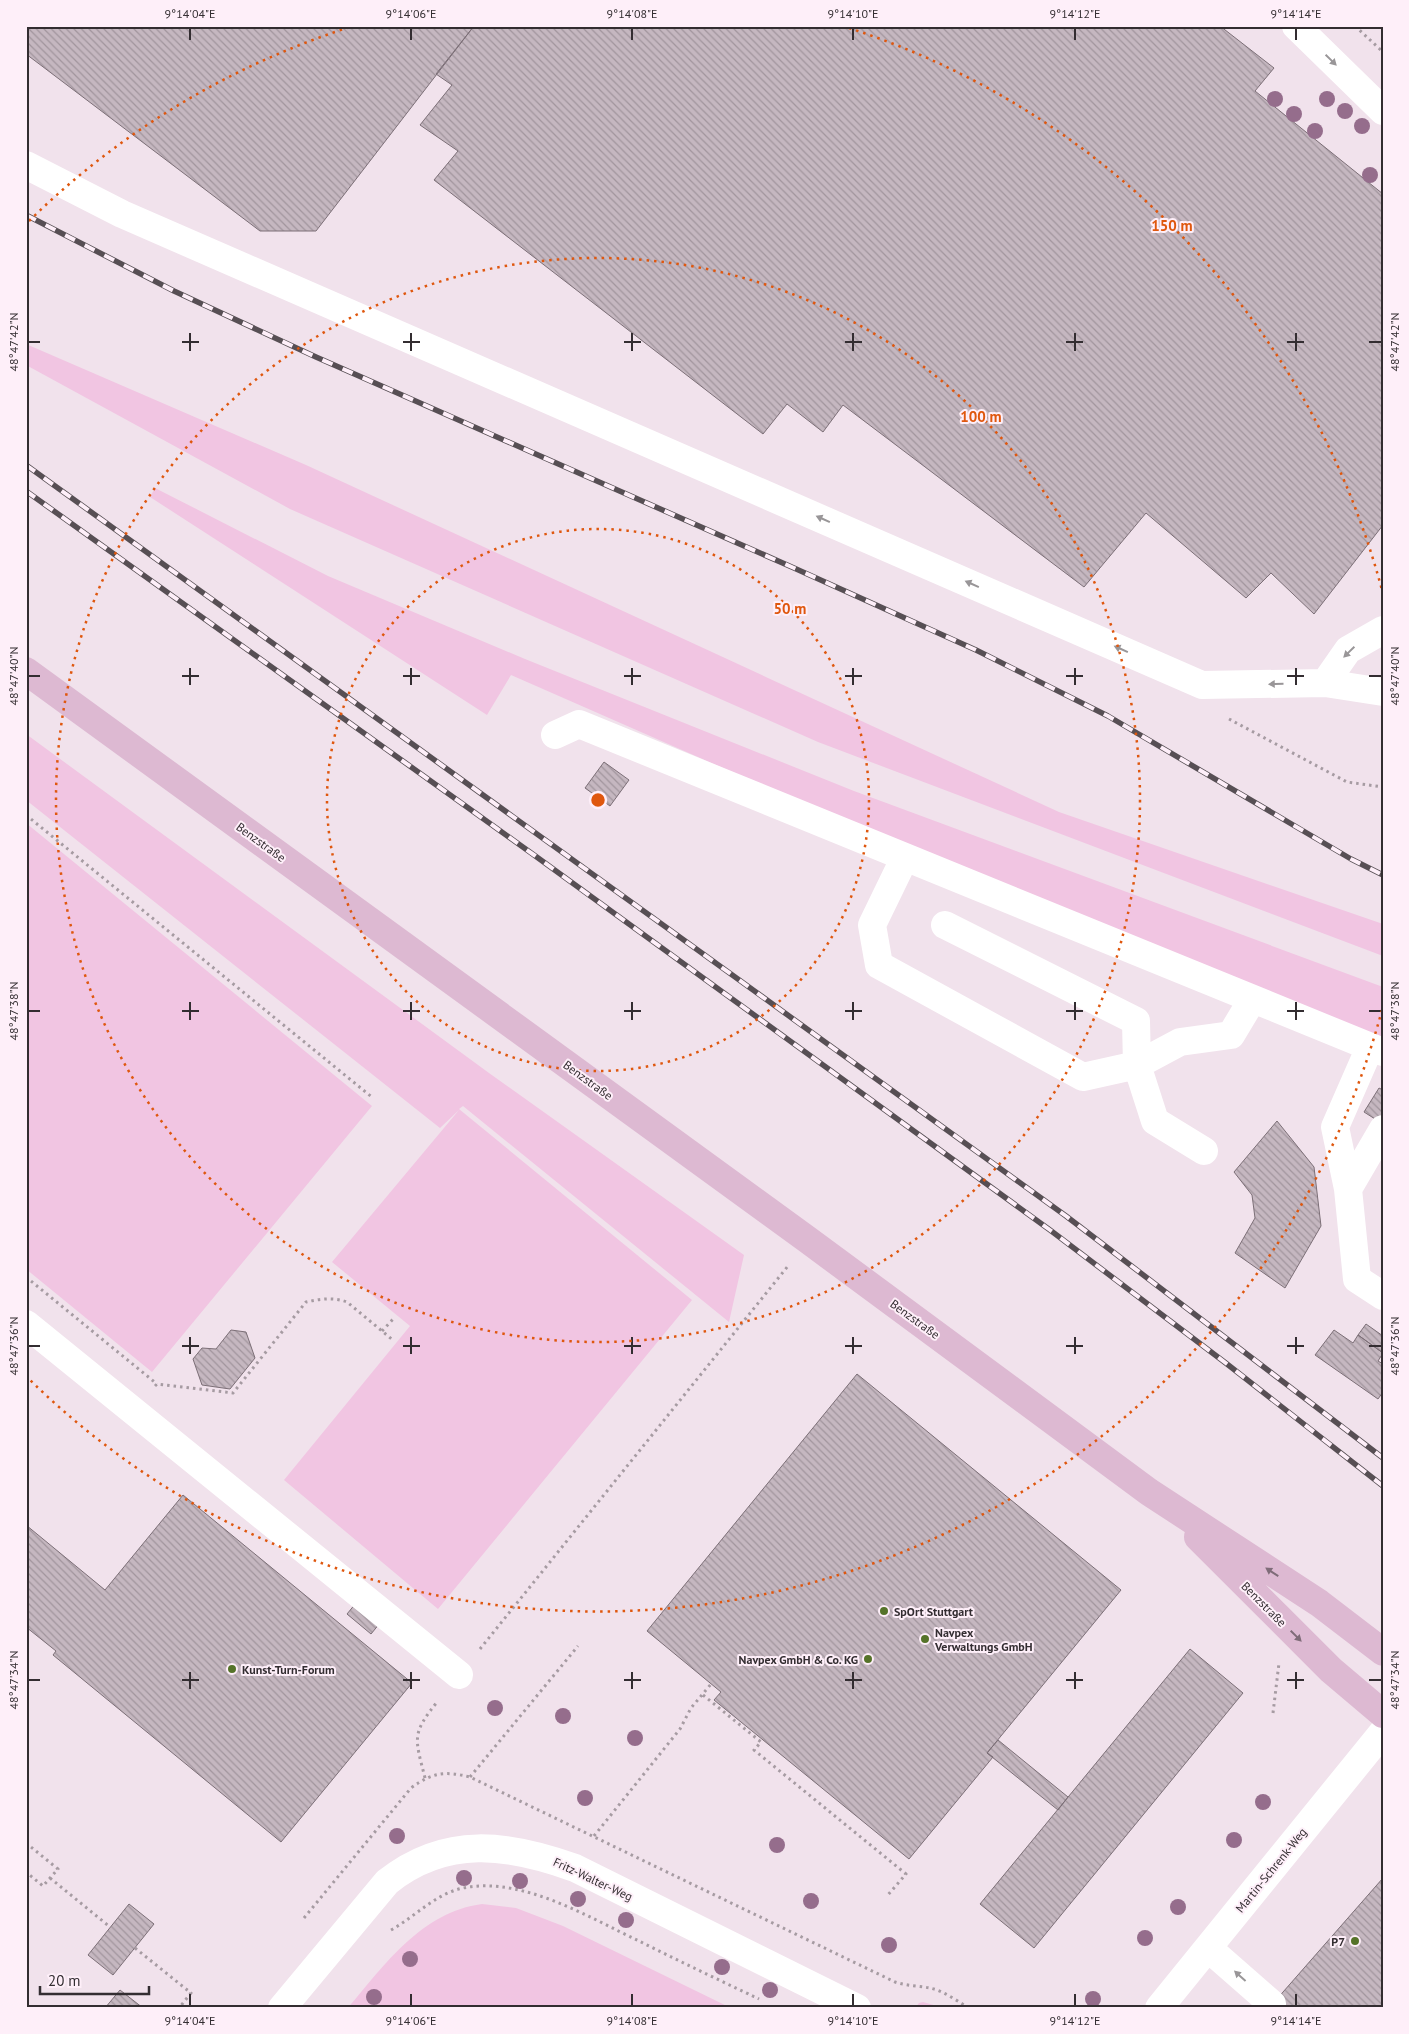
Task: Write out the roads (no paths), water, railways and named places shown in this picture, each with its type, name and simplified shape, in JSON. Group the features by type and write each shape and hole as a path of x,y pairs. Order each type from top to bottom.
{"main road":[{"name":"Benzstraße","path":"26,671 808,1240 1149,1492 1319,1603 1383,1652"},
{"name":"Benzstraße","path":"1149,1492 1180,1520 1331,1670 1383,1714"}],"street":[{"path":"1296,26 1383,111"},
{"path":"26,165 131,218 1202,684 1325,683 1383,692"},
{"path":"1325,683 1348,650 1383,630"},
{"path":"555,735 579,724 1376,1050 1335,1127 1348,1189 1357,1279 1383,1296"},
{"path":"905,857 872,926 879,965 1083,1077 1137,1065 1180,1042 1231,1035 1252,1000"},
{"path":"945,926 1136,1021 1137,1065 1155,1121 1204,1151"},
{"path":"1348,1189 1383,1129"},
{"path":"26,1324 459,1675"},
{"name":"Martin-Schrenk-Weg","path":"1159,2008 1383,1732"},
{"name":"Fritz-Walter-Weg","path":"282,2008 387,1882 403,1869 422,1859 446,1852 467,1848 488,1848 515,1850 544,1857 575,1868 857,2008"},
{"path":"1208,1948 1272,2004"}],"railway":[{"path":"26,215 174,291 316,357 976,650 1108,716 1351,859 1383,875"},
{"path":"26,465 1066,1216 1383,1458"},
{"path":"26,491 534,855 1050,1230 1227,1364 1383,1486"}],"place":[{"name":"SpOrt Stuttgart","path":"884,1611"},
{"name":"Navpex Verwaltungs GmbH","path":"925,1639"},
{"name":"Navpex GmbH & Co. KG","path":"868,1659"},
{"name":"Kunst-Turn-Forum","path":"232,1669"},
{"name":"P7","path":"1355,1941"}]}
